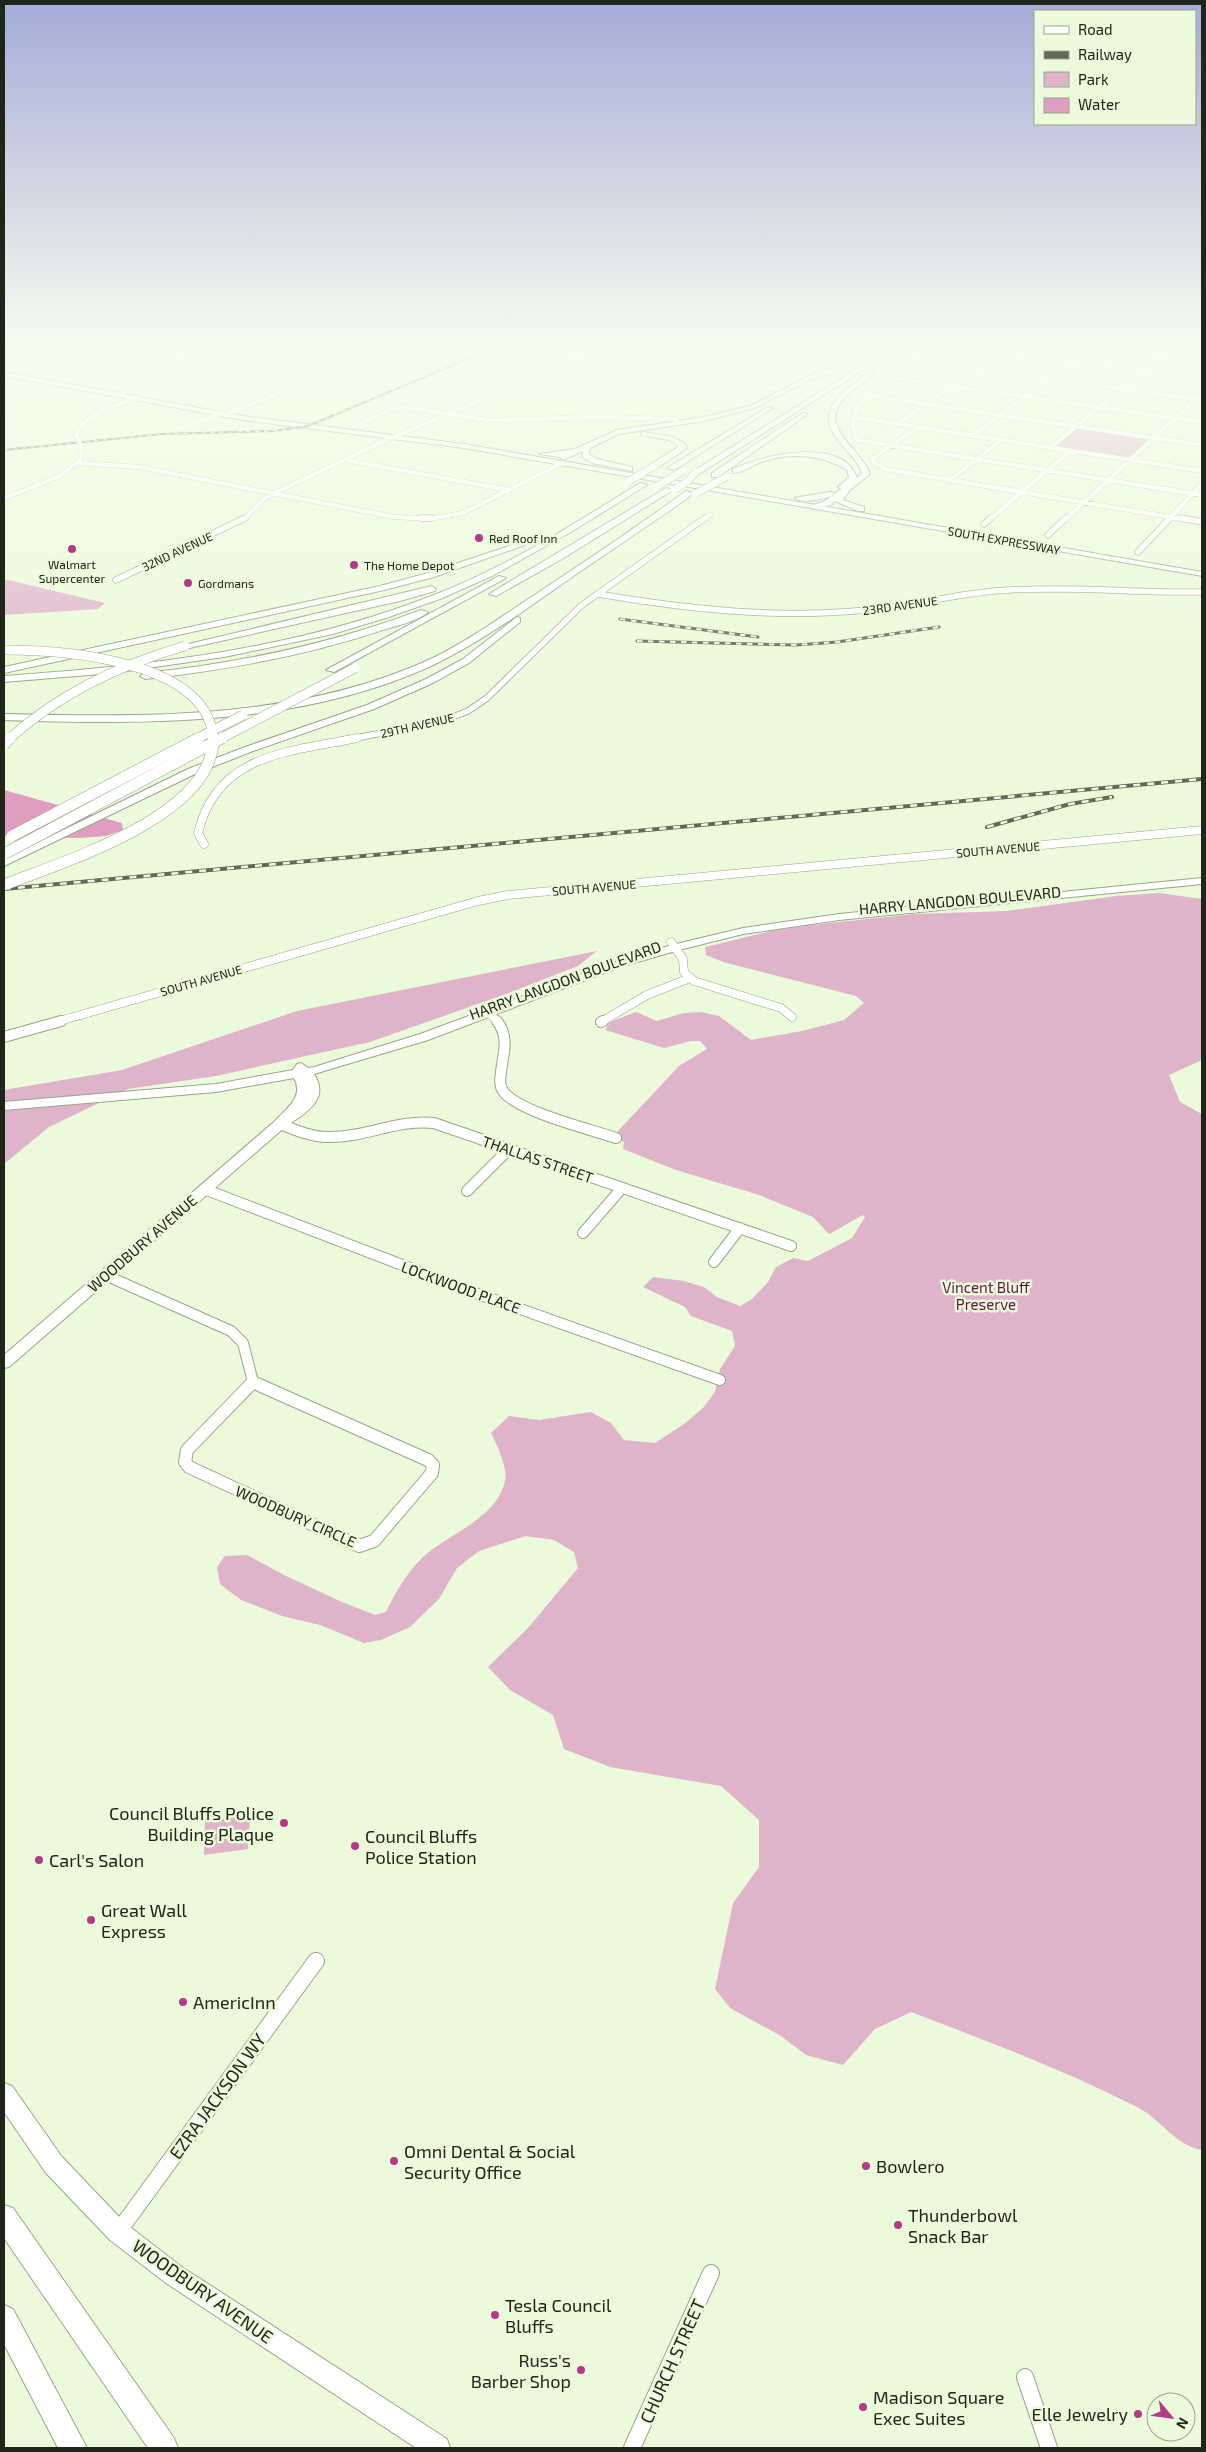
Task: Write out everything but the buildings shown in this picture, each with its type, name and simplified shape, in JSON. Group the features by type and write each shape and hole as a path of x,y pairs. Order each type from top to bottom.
{"highway":[{"path":"604,462 629,469"},
{"path":"618,488 660,462"},
{"path":"4,679 94,672 208,656 304,636 389,614 438,597 491,574 680,462"},
{"path":"4,840 331,670 516,571 613,515 696,462"},
{"path":"480,601 688,481 696,472 712,462"},
{"path":"692,494 734,462"},
{"path":"4,717 118,718 194,715 293,702 371,684 426,664 462,645 677,502 752,462"},
{"path":"818,505 853,478 852,471 839,462"},
{"path":"818,505 828,503 864,477 866,471 859,462"},
{"path":"577,557 672,490"},
{"path":"798,498 819,497 835,491"},
{"path":"845,491 839,502 861,509"},
{"path":"4,744 38,714 77,688 117,668 185,646 400,598 445,585 498,563 603,509"},
{"path":"4,670 381,588 431,575 525,543 464,571 336,612"},
{"path":"4,863 170,781 220,760 365,709 445,674 475,655 577,570"},
{"path":"4,686 170,674 287,656 376,631 516,571"},
{"path":"371,684 421,662 460,641 554,574"},
{"path":"4,650 39,651 92,657 133,666 166,679 191,696 203,708 212,728 214,746 211,761 195,783 180,799 155,818 103,846 4,885"},
{"path":"4,854 359,666"},
{"path":"4,2217 164,2448"},
{"path":"4,2318 73,2448"}],"main road":[{"name":"SOUTH EXPRESSWAY","path":"576,462 1202,574"},
{"name":"SOUTH EXPRESSWAY","path":"580,462 798,498 818,505"},
{"name":"SOUTH EXPRESSWAY","path":"828,503 1200,568"},
{"name":"HARRY LANGDON BOULEVARD","path":"4,1106 225,1087 277,1078 293,1080 402,1039 674,944 748,924 808,915 1202,876"},
{"name":"HARRY LANGDON BOULEVARD","path":"674,944 816,919 1202,881"},
{"name":"HARRY LANGDON BOULEVARD","path":"173,1091 305,1076 328,1067 400,1046 487,1010"},
{"name":"WOODBURY AVENUE","path":"4,1362 280,1124 309,1102 315,1091 305,1076"},
{"name":"WOODBURY AVENUE","path":"4,2094 54,2165 118,2232 174,2275 438,2448"}],"street":[{"name":"32ND AVENUE","path":"116,580 242,521 261,503 345,462"},
{"path":"356,462 509,490"},
{"path":"4,498 58,477 78,463 133,466 394,517 434,519 467,512 558,462"},
{"path":"874,462 876,466 885,469 949,481 1202,522"},
{"path":"949,481 973,462"},
{"path":"999,462 1202,495"},
{"path":"984,524 1056,462"},
{"path":"1048,535 1127,462"},
{"path":"1146,462 1202,471"},
{"path":"1138,552 1202,484"},
{"name":"29TH AVENUE","path":"204,844 198,833 201,820 224,781 242,768 269,756 443,721 468,712 486,698 582,605 710,515"},
{"name":"23RD AVENUE","path":"598,594 696,610 791,613 867,610 1002,590 1096,589 1202,592"},
{"name":"SOUTH AVENUE","path":"4,1037 492,898 1202,830"},
{"path":"674,944 683,959 682,968 685,975 781,1008 792,1017"},
{"path":"601,1022 646,995 690,978"},
{"path":"487,1010 502,1025 507,1037 500,1084 510,1098 528,1108 616,1138"},
{"name":"THALLAS STREET","path":"280,1124 312,1135 336,1137 404,1122 423,1121 791,1246"},
{"path":"467,1191 509,1149"},
{"path":"582,1233 622,1188"},
{"name":"LOCKWOOD PLACE","path":"204,1189 478,1294 720,1380"},
{"path":"714,1262 740,1228"},
{"path":"105,1275 231,1331 243,1342 253,1382"},
{"name":"WOODBURY CIRCLE","path":"253,1382 428,1460 433,1465 432,1473 374,1541 359,1546 189,1467 185,1462 186,1450 253,1382"},
{"name":"EZRA JACKSON WY","path":"118,2232 316,1961"},
{"name":"CHURCH STREET","path":"632,2448 711,2273"},
{"path":"1025,2377 1049,2448"}],"green space":[{"path":"4,579 105,603 98,609 4,615"},
{"name":"Vincent Bluff Preserve","path":"1159,893 1202,899 1202,1060 1169,1075 1180,1102 1202,1114 1202,2150 1183,2143 1146,2112 1109,2093 1025,2056 911,2012 875,2029 843,2065 806,2055 781,2036 730,2008 715,1989 733,1903 759,1867 759,1820 721,1786 610,1767 564,1749 553,1715 510,1690 488,1667 528,1628 578,1568 574,1552 554,1540 526,1536 479,1551 457,1568 439,1599 410,1627 381,1640 364,1643 320,1625 282,1616 241,1600 220,1584 217,1567 225,1556 247,1555 284,1575 342,1602 375,1615 386,1612 401,1585 419,1561 430,1551 481,1517 500,1495 506,1476 501,1457 491,1433 509,1416 539,1420 591,1412 611,1423 624,1440 655,1443 684,1424 703,1408 715,1392 720,1369 735,1346 732,1331 691,1316 685,1307 643,1287 653,1277 684,1281 704,1287 717,1297 740,1306 752,1299 768,1282 776,1267 793,1258 808,1261 852,1238 865,1217 863,1215 829,1234 813,1217 759,1195 676,1170 623,1149 624,1142 616,1138 618,1131 679,1066 707,1049 700,1041 691,1041 664,1048 605,1030 610,1022 636,1012 657,1021 684,1013 701,1012 719,1016 751,1040 802,1031 844,1020 864,1003 856,996 723,962 706,955 705,947 771,931 811,925 915,914 1006,911 1116,896"},
{"path":"597,951 578,966 506,994 370,1042 216,1076 128,1089 49,1127 4,1164 4,1090 122,1070 297,1011"},
{"path":"250,1816 248,1849 204,1855 205,1820"}],"water":[{"path":"4,790 122,823 123,830 106,836 79,838 4,836"}],"railway":[{"path":"620,619 758,637"},
{"path":"637,641 796,645 837,642 939,627"},
{"path":"4,889 1202,779"},
{"path":"987,827 1070,804 1112,797"}],"place":[{"name":"Red Roof Inn","path":"479,538"},
{"name":"Walmart Supercenter","path":"72,549"},
{"name":"The Home Depot","path":"354,565"},
{"name":"Gordmans","path":"188,583"},
{"name":"Council Bluffs Police Building Plaque","path":"284,1823"},
{"name":"Council Bluffs Police Station","path":"355,1846"},
{"name":"Carl's Salon","path":"39,1860"},
{"name":"Great Wall Express","path":"91,1920"},
{"name":"AmericInn","path":"183,2002"},
{"name":"Omni Dental & Social Security Office","path":"394,2161"},
{"name":"Bowlero","path":"866,2166"},
{"name":"Thunderbowl Snack Bar","path":"898,2225"},
{"name":"Tesla Council Bluffs","path":"495,2315"},
{"name":"Russ's Barber Shop","path":"581,2370"},
{"name":"Madison Square Exec Suites","path":"863,2407"},
{"name":"Elle Jewelry","path":"1138,2414"}]}
